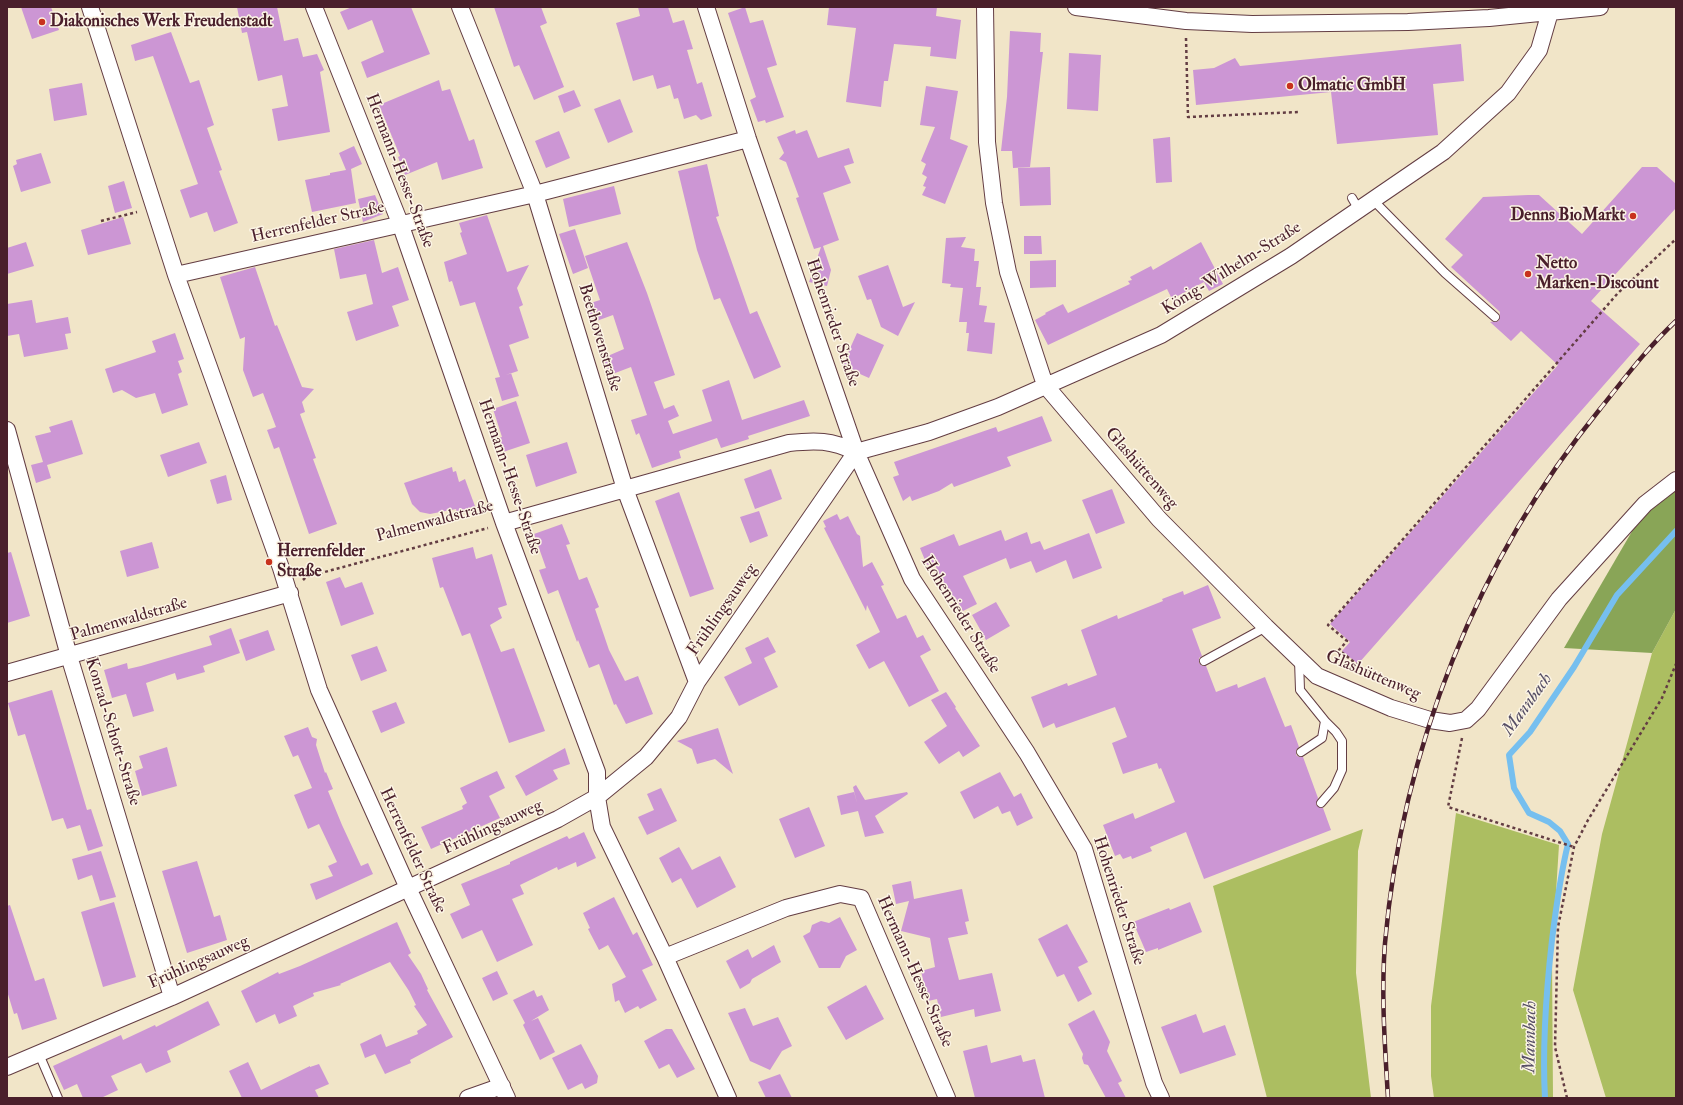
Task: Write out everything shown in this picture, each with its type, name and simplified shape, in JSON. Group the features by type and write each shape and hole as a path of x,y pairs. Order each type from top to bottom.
{"street":[{"name":"Herrenfelder Straße","path":"90,7 176,275 290,593 319,690 408,888 505,1092"},
{"name":"Hermann-Hesse-Straße","path":"314,7 400,223 504,523 598,772 597,797 602,827 665,957 728,1098"},
{"name":"Beethovenstraße","path":"460,7 535,194 626,489 696,682"},
{"name":"Hohenrieder Straße","path":"706,7 748,139 856,452 912,580 1027,753 1084,849 1154,1083 1161,1098"},
{"path":"985,7 987,142 994,203 1008,272 1045,385"},
{"path":"1076,7 1186,21 1252,24 1333,24 1484,12 1550,12 1600,7"},
{"name":"König-Wilhelm-Straße","path":"856,452 929,432 998,407 1160,335 1291,256 1355,204 1373,200 1442,152 1508,94 1539,50 1550,12"},
{"path":"535,194 748,139"},
{"name":"Herrenfelder Straße","path":"176,275 400,223 535,194"},
{"name":"Glashüttenweg","path":"1045,385 1159,519 1266,628 1317,676 1391,708 1430,720 1450,723 1466,720"},
{"name":"Konrad-Schott-Straße","path":"7,430 69,656 172,997"},
{"name":"Palmenwaldstraße","path":"504,523 788,443 822,440 841,444 856,452"},
{"name":"Frühlingsauweg","path":"7,1066 39,1054 172,997 558,819 597,797 646,757 679,716 696,682 856,452"},
{"path":"1466,720 1478,709 1559,598 1645,504 1676,480"},
{"name":"Palmenwaldstraße","path":"7,673 290,593"},
{"name":"Hermann-Hesse-Straße","path":"665,957 786,908 840,894 861,898 947,1098"},
{"path":"468,1098 505,1092"}],"lane":[{"path":"1373,200 1445,273 1495,317"},
{"path":"1204,661 1266,628"},
{"path":"1299,659 1300,690 1336,732 1342,742 1342,770 1334,788 1320,803"},
{"path":"1301,752 1322,738 1325,721"},
{"path":"39,1054 58,1098"}],"path":[{"path":"1186,21 1188,117 1298,112"},
{"path":"101,221 154,208"},
{"path":"1355,692 1369,674 1339,650 1347,641 1328,624 1618,293 1676,239"},
{"name":"Palmenwaldstraße","path":"290,593 306,576 504,523"},
{"path":"1567,1098 1555,1047 1558,926 1574,847 1588,820 1662,698 1676,664"},
{"path":"1466,720 1448,807 1574,847"}],"green space":[{"path":"1676,486 1676,609 1652,653 1564,648 1645,509"},
{"path":"1676,609 1676,1098 1606,1098 1573,990 1602,834 1652,653"},
{"path":"1456,813 1559,845 1552,955 1553,1098 1434,1098 1431,1076 1431,1006"},
{"path":"1363,829 1358,851 1356,973 1371,1098 1267,1098 1213,886"}],"building":[{"name":"Diakonisches Werk Freudenstadt","path":"21,7 51,7 59,30 32,39"},
{"path":"237,7 277,7 284,41 298,38 303,57 317,54 324,70 320,72 330,132 278,141 272,109 288,106 282,75 258,81 247,32 242,33"},
{"path":"352,7 411,7 430,54 367,78 361,62 384,52 372,20 348,30 340,12"},
{"path":"494,7 541,7 547,23 540,26 564,87 534,100 519,65 514,67"},
{"path":"638,7 668,7 673,23 684,20 693,49 687,50 697,84 702,82 712,116 701,120 696,115 684,119 678,98 674,99 670,85 657,89 653,75 633,81 616,23 640,16"},
{"path":"745,7 750,23 763,20 777,65 767,68 784,117 766,123 765,120 758,122 750,100 756,97 728,13"},
{"path":"829,7 937,7 936,16 961,20 956,59 930,56 931,47 894,44 888,81 884,81 881,107 846,102 856,28 827,25"},
{"path":"1010,31 1041,33 1040,52 1043,52 1030,167 1013,168 1012,151 1001,151 1007,97"},
{"path":"171,32 190,83 199,80 214,125 207,128 222,170 219,171 238,223 214,232 207,212 190,218 180,190 198,184 153,56 135,61 131,45"},
{"path":"1461,44 1464,81 1433,84 1438,135 1337,144 1331,92 1196,105 1193,70 1214,68 1235,58 1240,66"},
{"path":"1069,53 1101,55 1098,111 1067,109"},
{"path":"439,80 442,91 450,89 469,141 474,139 483,168 442,180 437,162 405,175 398,157 400,156 379,105"},
{"path":"82,83 87,115 54,121 49,89"},
{"path":"926,86 958,91 950,139 968,146 945,204 922,195 926,187 923,186 927,177 922,174 926,164 921,161 935,127 920,125"},
{"path":"574,90 581,106 564,113 558,96"},
{"path":"620,99 633,132 608,143 594,109"},
{"path":"795,130 796,134 807,130 818,158 849,148 854,163 844,166 851,183 823,193 839,240 823,246 831,270 827,286 809,282 821,247 814,249 796,198 799,197 786,162 779,159 784,153 777,137"},
{"path":"559,131 570,158 546,168 535,141"},
{"path":"1170,137 1172,182 1156,183 1153,139"},
{"path":"354,146 362,164 351,169 356,203 312,212 305,180 346,170 339,153"},
{"path":"41,153 51,183 21,192 13,166 17,164 16,160"},
{"path":"707,164 719,216 716,217 750,314 757,311 781,367 754,379 720,298 714,300 697,250 678,171"},
{"path":"1050,167 1051,205 1020,206 1018,168"},
{"path":"1642,167 1657,167 1676,184 1676,208 1591,301 1640,344 1358,664 1342,651 1350,642 1330,624 1558,365 1521,331 1511,341 1490,322 1499,321 1500,312 1451,267 1463,255 1445,239 1483,197 1528,195 1539,195 1582,234"},
{"path":"124,181 132,208 115,213 108,186"},
{"path":"614,186 621,214 569,227 563,199"},
{"path":"375,195 383,214 363,222 358,199"},
{"path":"487,215 507,272 529,265 517,288 523,305 519,307 529,338 509,345 518,371 511,373 519,396 502,401 495,378 500,377 475,302 460,306 452,281 449,282 444,262 467,254 460,233 462,232 459,223"},
{"path":"123,217 131,244 88,255 81,230"},
{"path":"575,229 588,268 573,274 559,234"},
{"path":"1024,236 1041,236 1042,254 1024,254"},
{"path":"966,237 961,247 975,249 974,261 979,261 976,287 981,287 979,305 987,306 984,322 995,323 992,354 967,351 969,333 966,333 967,322 959,322 963,288 950,287 951,284 942,283 946,238"},
{"path":"374,240 382,273 398,267 409,300 392,306 399,326 356,341 347,312 373,304 366,274 340,279 334,249"},
{"path":"26,242 34,266 7,274 7,248"},
{"path":"627,242 647,293 675,375 654,382 664,409 674,405 679,416 668,421 673,434 712,421 702,390 729,380 742,420 804,400 810,416 748,436 749,439 721,448 717,438 679,451 681,458 652,468 639,433 636,435 631,420 647,415 631,367 610,375 603,358 624,349 613,315 591,323 584,305 600,300 585,256"},
{"path":"1201,242 1223,284 1209,291 1204,282 1172,299 1167,289 1048,345 1035,320 1046,314 1045,313 1063,304 1068,313 1130,284 1128,281 1132,280 1130,277 1151,266 1153,270"},
{"path":"1056,260 1056,287 1030,288 1030,261"},
{"path":"888,265 903,307 915,302 898,336 881,327 871,299 867,300 858,276"},
{"path":"255,267 275,326 277,325 302,387 314,389 302,402 305,412 300,414 316,458 313,459 337,524 309,534 279,447 274,449 267,430 276,427 263,393 253,397 243,370 245,337 240,339 220,277"},
{"path":"32,300 36,323 68,317 71,333 65,334 68,349 24,357 19,334 7,336 7,304"},
{"path":"175,333 184,359 178,361 182,372 178,374 188,405 162,414 155,393 136,398 122,390 113,393 105,369 156,352 152,341"},
{"path":"857,333 884,345 869,378 842,366"},
{"path":"516,401 530,443 503,452 498,438 502,437 493,409"},
{"path":"1042,416 1052,441 1007,457 1011,466 954,487 952,483 939,491 912,501 910,496 903,501 893,477 899,475 894,462 996,427 998,432"},
{"path":"72,420 83,454 47,465 51,478 36,483 31,465 43,462 35,436 51,432 49,427"},
{"path":"199,442 207,463 168,477 160,455"},
{"path":"567,442 577,473 536,487 526,455"},
{"path":"452,467 453,472 456,471 459,482 465,479 476,509 458,515 456,509 430,514 420,512 412,504 404,483"},
{"path":"771,469 782,499 755,509 744,479"},
{"path":"226,475 232,500 217,504 210,480"},
{"path":"1112,489 1125,523 1096,534 1082,500"},
{"path":"679,492 714,589 690,597 655,501"},
{"path":"759,511 768,536 750,543 740,517"},
{"path":"837,514 840,520 848,516 857,534 860,536 863,567 872,562 884,585 881,586 897,619 906,615 917,638 923,635 931,650 920,656 939,691 909,707 884,661 869,669 856,645 880,632 867,605 866,611 824,528 826,527 823,521"},
{"path":"562,524 570,544 566,545 579,580 587,577 599,607 595,609 609,650 625,681 638,676 653,714 626,724 616,704 614,705 599,664 589,668 578,640 577,642 558,590 548,594 539,570 546,568 534,534"},
{"path":"1001,530 1005,541 1027,532 1031,544 1040,541 1044,550 1089,533 1102,568 1073,579 1066,560 1036,573 1031,561 1010,569 1006,558 963,576 977,604 963,611 955,597 952,599 934,563 927,565 920,548 954,534 959,546"},
{"path":"152,542 159,568 127,577 120,551"},
{"path":"473,547 476,559 492,554 507,605 498,608 502,618 490,625 501,652 514,648 545,731 509,743 470,633 462,636 443,587 440,588 432,558"},
{"path":"11,552 30,616 7,623 7,553"},
{"path":"340,577 345,588 362,582 374,614 341,626 326,582"},
{"path":"1208,585 1221,618 1192,629 1202,656 1199,658 1199,663 1202,666 1206,666 1216,692 1237,684 1238,688 1265,677 1285,727 1291,725 1299,747 1296,750 1296,755 1303,757 1318,798 1316,805 1323,808 1331,830 1204,879 1186,832 1150,847 1152,851 1132,859 1131,856 1123,859 1120,854 1115,856 1103,825 1133,813 1135,819 1175,802 1161,768 1159,769 1157,763 1123,774 1112,743 1127,737 1115,707 1056,728 1054,723 1043,728 1031,697 1067,683 1068,686 1097,675 1081,630 1117,615 1118,619 1163,601 1162,599 1183,591 1184,595"},
{"path":"996,602 1010,626 986,640 972,615"},
{"path":"231,628 240,653 203,666 205,672 177,680 175,673 146,683 154,711 133,717 126,694 112,698 104,670 127,663 128,669 141,666 212,645 209,636"},
{"path":"268,630 275,650 246,661 239,640"},
{"path":"768,637 776,652 764,658 778,687 739,706 724,677 752,663 745,648"},
{"path":"377,646 387,671 361,681 351,655"},
{"path":"52,690 87,810 91,809 103,846 88,851 80,825 67,829 63,818 52,821 25,734 18,736 8,703"},
{"path":"946,692 980,746 963,757 959,751 939,764 924,742 947,726 931,700"},
{"path":"396,702 405,723 381,733 372,711"},
{"path":"308,727 312,737 317,739 316,745 325,773 326,772 333,789 328,791 342,825 361,866 368,863 373,874 316,900 310,884 333,876 328,866 337,862 319,824 308,829 294,795 312,788 298,755 293,757 284,736"},
{"path":"718,728 733,774 715,759 697,764 692,749 677,741"},
{"path":"167,747 177,786 142,796 135,771 143,768 139,756"},
{"path":"565,748 570,764 553,770 558,779 526,796 515,776"},
{"path":"497,771 505,788 489,796 500,818 431,849 421,827 463,809 462,806 467,803 460,788"},
{"path":"1000,772 1014,797 1021,793 1033,818 1017,826 1010,811 1002,814 998,806 974,819 960,792"},
{"path":"856,785 865,800 907,792 908,794 875,816 884,833 865,837 858,811 841,815 837,796 854,792 857,803 853,787"},
{"path":"661,788 677,821 647,835 638,817 654,810 647,794"},
{"path":"809,807 825,846 795,858 779,819"},
{"path":"584,832 596,858 577,867 576,862 558,870 557,867 520,885 524,894 512,899 533,945 497,962 482,930 462,939 450,914 470,905 461,884 510,864 510,862 567,836 569,839"},
{"path":"679,847 692,870 720,856 736,887 697,908 681,878 672,883 659,858"},
{"path":"101,851 116,897 100,901 92,875 78,880 72,859"},
{"path":"197,861 214,917 220,915 227,940 187,953 162,871"},
{"path":"911,881 914,899 962,889 969,921 965,922 968,934 948,938 959,980 992,973 1001,1011 975,1017 974,1009 941,1017 937,999 928,1001 921,971 935,967 930,938 901,931 909,901 896,904 892,885"},
{"path":"614,897 633,935 637,932 653,965 642,970 657,1000 640,1009 638,1006 625,1013 619,1000 615,1002 612,984 626,977 608,945 599,950 588,929 590,928 583,913"},
{"path":"114,902 136,977 103,987 81,912"},
{"path":"1190,902 1202,932 1158,950 1158,948 1146,952 1133,922 1169,908 1170,910"},
{"path":"10,905 35,981 44,978 57,1019 22,1030 17,1013 14,1014 7,991 7,906"},
{"path":"840,917 857,950 846,956 840,968 819,968 803,936 810,932 812,925 821,921 829,923"},
{"path":"397,922 411,953 408,955 421,974 428,989 427,990 453,1037 410,1060 411,1063 385,1074 375,1054 365,1058 360,1044 381,1034 386,1047 418,1034 417,1031 427,1025 414,1006 416,1005 409,991 390,962 340,984 341,985 313,993 314,996 293,1006 297,1016 279,1024 275,1014 256,1023 241,991 278,972 279,974 300,966"},
{"path":"1067,924 1088,962 1078,967 1092,994 1078,1002 1064,974 1057,977 1038,939"},
{"path":"774,945 781,962 752,979 750,983 740,989 726,961 748,949 752,958"},
{"path":"497,971 508,994 493,1001 482,978"},
{"path":"866,985 884,1019 846,1040 827,1007"},
{"path":"534,990 537,997 542,995 549,1010 531,1021 538,1018 555,1052 540,1060 523,1025 525,1023 513,1000"},
{"path":"208,1001 220,1025 167,1051 171,1062 146,1073 141,1063 111,1076 118,1090 101,1098 83,1098 77,1084 64,1090 53,1066 121,1035 123,1040 155,1025 156,1027"},
{"path":"745,1008 753,1026 778,1017 792,1046 782,1051 770,1070 750,1061 728,1013"},
{"path":"1094,1010 1110,1042 1107,1051 1122,1081 1118,1083 1126,1098 1106,1098 1088,1065 1084,1064 1082,1058 1083,1054 1068,1024"},
{"path":"1196,1014 1203,1033 1225,1025 1236,1055 1180,1074 1161,1027"},
{"path":"666,1029 672,1029 695,1069 677,1078 669,1064 659,1069 644,1041"},
{"path":"581,1044 598,1076 597,1083 585,1089 582,1083 568,1090 552,1058"},
{"path":"987,1045 991,1063 1021,1055 1023,1062 1035,1059 1045,1098 975,1098 963,1051"},
{"path":"248,1062 261,1090 310,1066 319,1064 329,1084 315,1090 319,1098 242,1098 229,1071"},
{"path":"780,1074 792,1098 766,1098 758,1082"}],"waterway":[{"name":"Mannbach","path":"1545,1098 1544,1039 1548,980 1557,904 1568,844 1560,831 1549,822 1529,813 1514,788 1509,755 1530,732 1574,667 1617,595 1676,531"}],"railway":[{"path":"1388,1098 1383,982 1385,943 1394,871 1408,799 1428,729 1453,660 1482,593 1517,529 1556,467 1627,375 1646,352 1676,321"}],"place":[{"name":"Diakonisches Werk Freudenstadt","path":"42,22"},
{"name":"Olmatic GmbH","path":"1290,86"},
{"name":"Denns BioMarkt","path":"1633,216"},
{"name":"Netto Marken-Discount","path":"1528,274"},
{"name":"Herrenfelder Straße","path":"269,562"}]}
